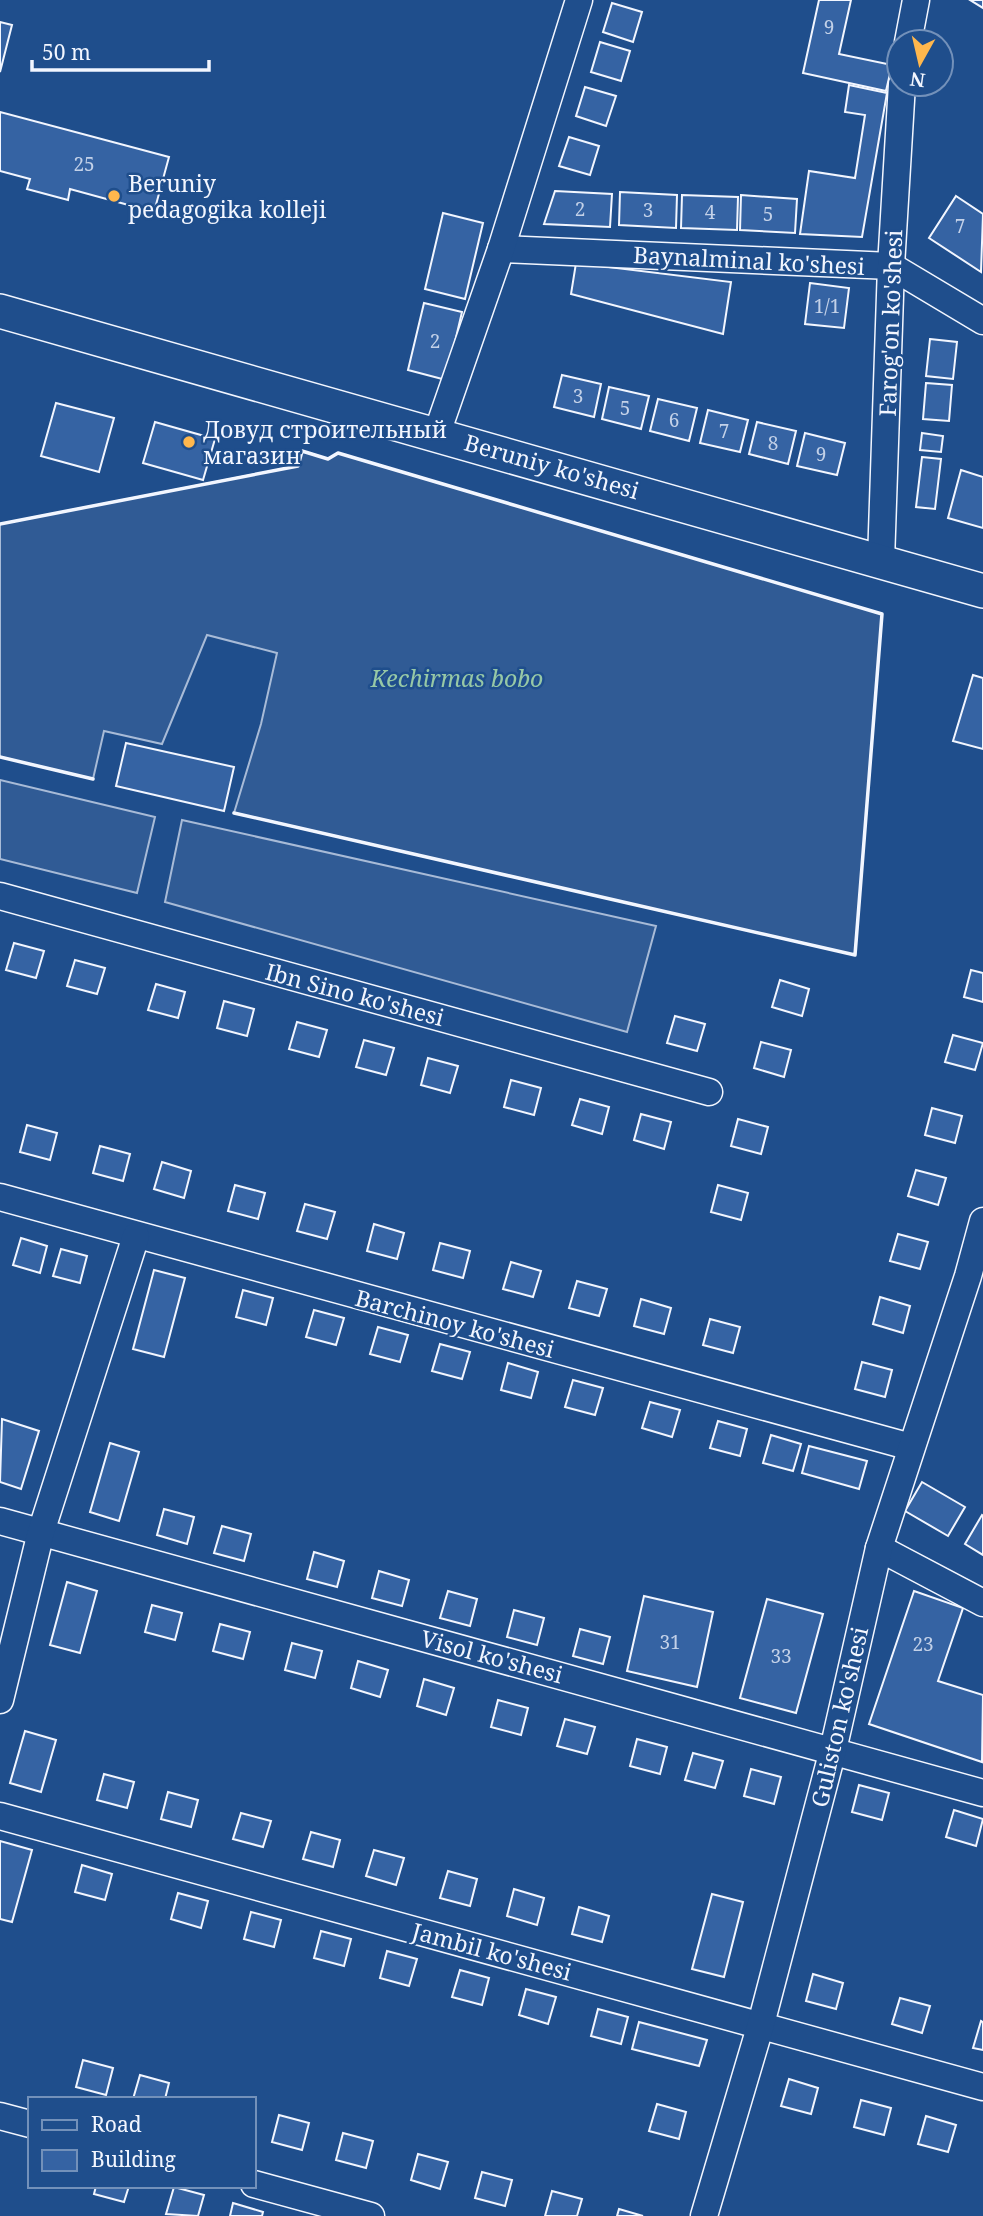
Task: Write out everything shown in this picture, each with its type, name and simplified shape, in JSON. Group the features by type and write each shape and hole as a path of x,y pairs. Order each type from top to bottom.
{"main road":[{"name":"Beruniy ko'shesi","path":"0,311 983,590"}],"street":[{"path":"437,433 501,249 579,0"},
{"path":"911,28 916,0"},
{"name":"Farog'on ko'shesi","path":"881,561 891,267 901,98"},
{"name":"Baynalminal ko'shesi","path":"501,249 891,267 983,321"},
{"name":"Ibn Sino ko'shesi","path":"0,896 709,1092"},
{"name":"Barchinoy ko'shesi","path":"0,1197 911,1447"},
{"name":"Guliston ko'shesi","path":"704,2216 761,2024 833,1750 879,1548 911,1447 976,1280 983,1221"},
{"path":"0,1700 41,1532 136,1236"},
{"name":"Visol ko'shesi","path":"0,1521 983,1793"},
{"path":"879,1548 983,1603"},
{"name":"Jambil ko'shesi","path":"0,1816 983,2087"},
{"path":"0,2116 28,2123"},
{"path":"256,2185 371,2216"}],"shaded area":[{"name":"Kechirmas bobo","path":"302,451 328,459 338,453 882,614 855,955 234,813 261,724 277,653 207,635 162,744 104,731 93,779 0,757 0,524 297,466"},
{"path":"0,780 155,817 137,893 0,859"},
{"path":"182,820 656,926 627,1032 165,902"}],"building":[{"path":"819,0 851,0 839,54 885,64 885,91 803,73"},
{"path":"970,0 983,0 983,8"},
{"path":"612,3 642,12 633,42 603,32"},
{"path":"0,22 12,25 0,72"},
{"path":"600,42 630,51 621,81 591,72"},
{"path":"849,85 885,93 862,237 800,234 809,171 855,178 865,115 845,112"},
{"path":"585,87 616,96 606,126 576,116"},
{"path":"0,112 169,157 154,212 70,189 68,200 27,189 30,179 0,171"},
{"path":"569,137 599,146 590,175 559,166"},
{"path":"555,191 612,194 610,227 544,224"},
{"path":"620,192 677,195 676,228 619,225"},
{"path":"682,195 738,197 737,230 681,228"},
{"path":"741,195 797,199 795,233 740,230"},
{"path":"956,196 983,214 981,272 929,238"},
{"path":"443,213 483,223 465,299 425,289"},
{"path":"576,263 731,282 723,334 571,294"},
{"path":"810,283 849,288 844,328 805,324"},
{"path":"424,303 462,312 446,380 408,370"},
{"path":"930,339 957,342 953,379 926,376"},
{"path":"562,375 601,384 594,417 554,407"},
{"path":"926,383 952,385 949,421 923,419"},
{"path":"609,387 649,396 641,429 602,419"},
{"path":"658,399 697,408 689,441 650,431"},
{"path":"56,403 114,418 99,472 41,456"},
{"path":"708,410 748,420 740,452 700,443"},
{"path":"155,422 215,439 203,480 143,463"},
{"path":"757,422 796,431 788,464 749,454"},
{"path":"805,433 845,443 837,475 797,466"},
{"path":"922,433 943,436 941,452 920,450"},
{"path":"922,457 941,459 935,509 916,507"},
{"path":"961,470 983,477 983,528 948,518"},
{"path":"973,675 983,678 983,749 953,741"},
{"path":"126,743 234,767 224,811 116,786"},
{"path":"14,943 44,951 36,978 6,970"},
{"path":"75,960 105,968 97,994 67,986"},
{"path":"971,970 983,973 983,1002 964,997"},
{"path":"780,980 809,989 802,1016 772,1007"},
{"path":"156,984 185,992 178,1018 148,1010"},
{"path":"224,1001 254,1009 247,1036 217,1028"},
{"path":"675,1016 705,1024 697,1051 667,1043"},
{"path":"297,1022 327,1030 319,1057 289,1049"},
{"path":"953,1035 983,1043 975,1070 945,1062"},
{"path":"364,1040 394,1048 386,1075 356,1067"},
{"path":"761,1042 791,1050 784,1077 754,1068"},
{"path":"428,1058 458,1066 450,1093 421,1085"},
{"path":"511,1080 541,1088 534,1115 504,1107"},
{"path":"580,1099 609,1107 602,1134 572,1125"},
{"path":"932,1108 962,1116 955,1143 925,1135"},
{"path":"641,1114 671,1122 664,1149 634,1140"},
{"path":"738,1119 768,1127 761,1154 731,1146"},
{"path":"27,1125 57,1133 50,1160 20,1152"},
{"path":"100,1146 130,1154 123,1181 93,1173"},
{"path":"162,1162 191,1171 184,1198 154,1189"},
{"path":"916,1170 946,1178 938,1205 908,1196"},
{"path":"235,1185 265,1193 258,1219 228,1211"},
{"path":"718,1185 748,1193 741,1220 711,1212"},
{"path":"305,1204 335,1212 327,1239 297,1231"},
{"path":"374,1224 404,1233 397,1259 367,1251"},
{"path":"898,1234 928,1242 920,1269 890,1261"},
{"path":"21,1238 47,1246 40,1273 13,1265"},
{"path":"440,1243 470,1251 463,1278 433,1270"},
{"path":"61,1249 87,1256 80,1283 53,1276"},
{"path":"511,1262 541,1271 533,1297 503,1289"},
{"path":"154,1270 185,1278 164,1357 133,1349"},
{"path":"577,1281 607,1289 599,1316 569,1308"},
{"path":"243,1290 273,1298 266,1325 236,1317"},
{"path":"880,1297 910,1306 903,1333 873,1324"},
{"path":"641,1299 671,1308 664,1334 634,1326"},
{"path":"314,1310 344,1318 336,1345 306,1337"},
{"path":"710,1319 740,1327 733,1353 703,1345"},
{"path":"378,1327 408,1335 400,1362 370,1354"},
{"path":"440,1344 470,1352 462,1379 432,1371"},
{"path":"862,1362 892,1370 885,1397 855,1389"},
{"path":"508,1363 538,1372 531,1398 501,1390"},
{"path":"573,1380 603,1388 595,1415 565,1407"},
{"path":"650,1402 680,1410 672,1437 642,1428"},
{"path":"2,1419 39,1431 21,1489 0,1482"},
{"path":"718,1421 747,1429 740,1456 710,1448"},
{"path":"771,1435 801,1444 793,1471 763,1463"},
{"path":"110,1443 139,1452 119,1521 90,1512"},
{"path":"809,1446 867,1461 859,1489 802,1473"},
{"path":"922,1482 965,1507 948,1536 905,1511"},
{"path":"164,1509 194,1517 187,1544 157,1535"},
{"path":"983,1516 983,1555 965,1544"},
{"path":"222,1526 251,1534 244,1561 214,1553"},
{"path":"314,1552 344,1561 337,1587 307,1579"},
{"path":"379,1571 409,1580 402,1606 372,1598"},
{"path":"67,1582 97,1591 80,1653 50,1645"},
{"path":"448,1591 477,1599 470,1626 440,1618"},
{"path":"914,1591 963,1608 938,1681 983,1695 982,1762 869,1724"},
{"path":"644,1596 713,1612 697,1687 627,1671"},
{"path":"767,1599 823,1614 796,1713 740,1698"},
{"path":"152,1605 182,1613 175,1640 145,1632"},
{"path":"514,1610 544,1618 537,1645 507,1637"},
{"path":"220,1624 250,1632 243,1659 213,1651"},
{"path":"580,1629 610,1637 603,1664 573,1656"},
{"path":"292,1643 322,1651 315,1678 285,1670"},
{"path":"358,1661 388,1670 380,1697 351,1688"},
{"path":"424,1679 454,1688 446,1715 417,1706"},
{"path":"498,1700 528,1708 521,1735 491,1727"},
{"path":"565,1719 595,1727 587,1754 557,1746"},
{"path":"25,1731 56,1740 41,1792 10,1783"},
{"path":"637,1739 667,1747 660,1774 630,1766"},
{"path":"693,1753 723,1761 715,1788 685,1780"},
{"path":"751,1769 781,1777 774,1804 744,1796"},
{"path":"104,1774 134,1782 127,1808 97,1800"},
{"path":"859,1785 889,1793 882,1820 852,1812"},
{"path":"168,1792 198,1800 191,1827 161,1819"},
{"path":"954,1810 983,1819 976,1846 946,1837"},
{"path":"241,1813 271,1821 263,1847 233,1839"},
{"path":"311,1832 340,1840 333,1867 303,1859"},
{"path":"0,1841 32,1850 12,1922 0,1919"},
{"path":"374,1850 404,1858 396,1885 366,1876"},
{"path":"82,1865 112,1874 105,1900 75,1892"},
{"path":"448,1871 477,1879 470,1906 440,1898"},
{"path":"514,1889 544,1898 537,1925 507,1916"},
{"path":"178,1893 208,1901 201,1928 171,1919"},
{"path":"712,1894 743,1902 724,1977 692,1969"},
{"path":"579,1907 609,1916 602,1942 572,1934"},
{"path":"251,1912 281,1920 274,1947 244,1939"},
{"path":"321,1931 351,1939 344,1966 314,1958"},
{"path":"387,1951 417,1959 409,1986 380,1978"},
{"path":"460,1970 489,1978 482,2005 452,1997"},
{"path":"813,1974 843,1983 836,2009 806,2001"},
{"path":"526,1989 556,1997 548,2024 519,2015"},
{"path":"900,1998 930,2006 922,2033 892,2024"},
{"path":"598,2009 628,2017 621,2044 591,2036"},
{"path":"981,2021 983,2022 983,2050 973,2048"},
{"path":"639,2022 707,2040 699,2066 632,2049"},
{"path":"83,2060 113,2068 106,2095 76,2087"},
{"path":"140,2075 169,2083 166,2097 134,2097"},
{"path":"789,2079 818,2088 811,2114 781,2106"},
{"path":"861,2100 891,2108 884,2135 854,2127"},
{"path":"657,2104 686,2112 679,2139 649,2131"},
{"path":"279,2115 309,2123 302,2150 272,2142"},
{"path":"926,2116 956,2125 948,2152 918,2144"},
{"path":"343,2133 373,2141 366,2168 336,2160"},
{"path":"418,2154 448,2162 440,2189 411,2180"},
{"path":"482,2172 512,2180 505,2206 475,2198"},
{"path":"96,2188 128,2188 124,2202 94,2194"},
{"path":"174,2188 204,2195 198,2216 166,2214"},
{"path":"552,2191 582,2199 577,2216 545,2216"},
{"path":"233,2203 263,2212 262,2216 230,2216"},
{"path":"619,2209 643,2216 617,2216"}],"wall":[{"path":"0,524 298,466 302,451 328,459 338,453 882,614 855,955 234,813"},
{"path":"0,757 93,779"}],"place":[{"name":"Beruniy pedagogika kolleji","path":"114,196"},
{"name":"Довуд строительный магазин","path":"189,442"}]}
